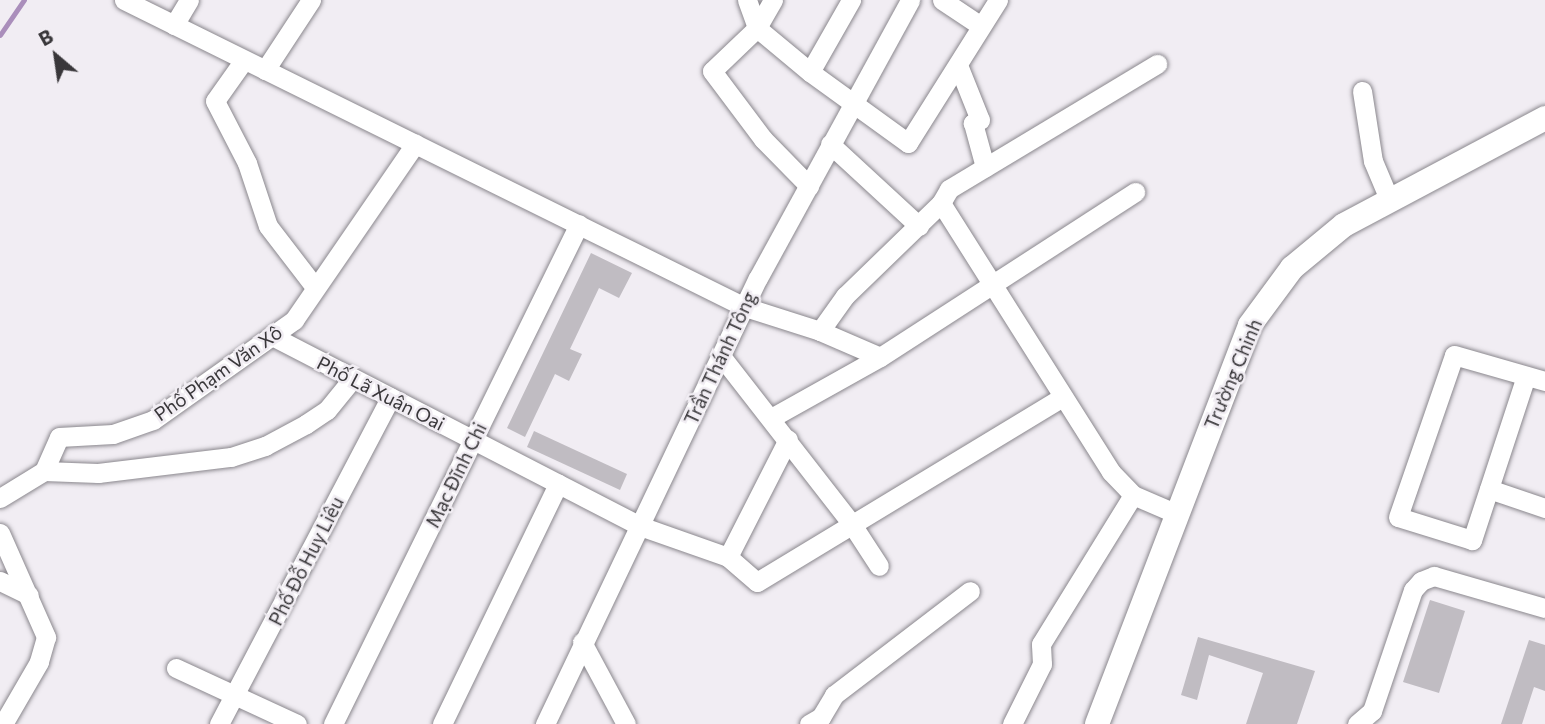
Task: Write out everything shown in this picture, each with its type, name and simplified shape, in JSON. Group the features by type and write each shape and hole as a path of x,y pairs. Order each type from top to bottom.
{"main road":[{"name":"Trường Chinh","path":"1097,724 1250,325 1292,268 1344,225 1545,118"},
{"name":"Trường Chinh","path":"1111,724 1260,338 1301,280 1394,214 1545,136"}],"street":[{"path":"124,0 745,307 820,331 880,357"},
{"path":"174,25 189,0"},
{"path":"265,70 310,0"},
{"path":"747,0 757,28 810,72 908,143 998,0"},
{"path":"773,0 757,28 712,71 763,139 809,187"},
{"path":"810,72 851,0"},
{"name":"Trần Thánh Tông","path":"545,724 745,307 851,103 910,0"},
{"path":"942,0 981,26"},
{"path":"244,60 215,101 247,163 268,226 314,286"},
{"path":"820,331 845,296 919,226 941,203 949,190 1157,64"},
{"path":"958,65 980,120 973,123 985,167"},
{"path":"1362,91 1373,161 1389,199"},
{"name":"Phố Phạm Văn Xô","path":"44,471 59,438 113,434 153,420 294,320 314,286 335,263 415,144"},
{"path":"831,144 919,226"},
{"path":"771,418 880,357 1135,192"},
{"path":"941,203 1061,398 1111,472 1133,495 1177,514"},
{"name":"Mạc Đĩnh Chi","path":"333,724 579,225"},
{"name":"Phố Lã Xuân Oai","path":"272,336 640,526 728,557"},
{"path":"1454,355 1536,378 1489,489 1472,540 1398,517 1454,355"},
{"path":"721,356 788,439 851,523 879,566"},
{"path":"0,498 44,471 98,473 230,457 265,446 327,410 353,378"},
{"name":"Phố Đỗ Huy Liêu","path":"219,724 391,397"},
{"path":"788,439 728,557 757,582 1061,398"},
{"path":"442,724 558,484"},
{"path":"1489,489 1545,508"},
{"path":"1012,724 1042,664 1041,644 1133,495"},
{"path":"0,533 46,637 39,662 3,724"},
{"path":"1357,724 1372,710 1413,590 1421,581 1434,576 1545,608"},
{"path":"0,581 29,595"},
{"path":"809,724 821,717 834,695 970,591"},
{"path":"582,642 626,724"},
{"path":"176,668 297,724"}],"building":[{"path":"591,253 632,273 619,298 599,288 570,349 582,354 569,381 555,374 525,437 507,428"},
{"path":"534,431 627,474 620,490 527,447"},
{"path":"1430,600 1465,611 1439,693 1403,682"},
{"path":"1198,637 1315,671 1297,724 1246,724 1263,673 1209,655 1197,700 1181,695"},
{"path":"1529,640 1545,645 1545,691 1534,687 1522,724 1501,724"}],"waterway":[{"path":"0,35 24,0"}]}
